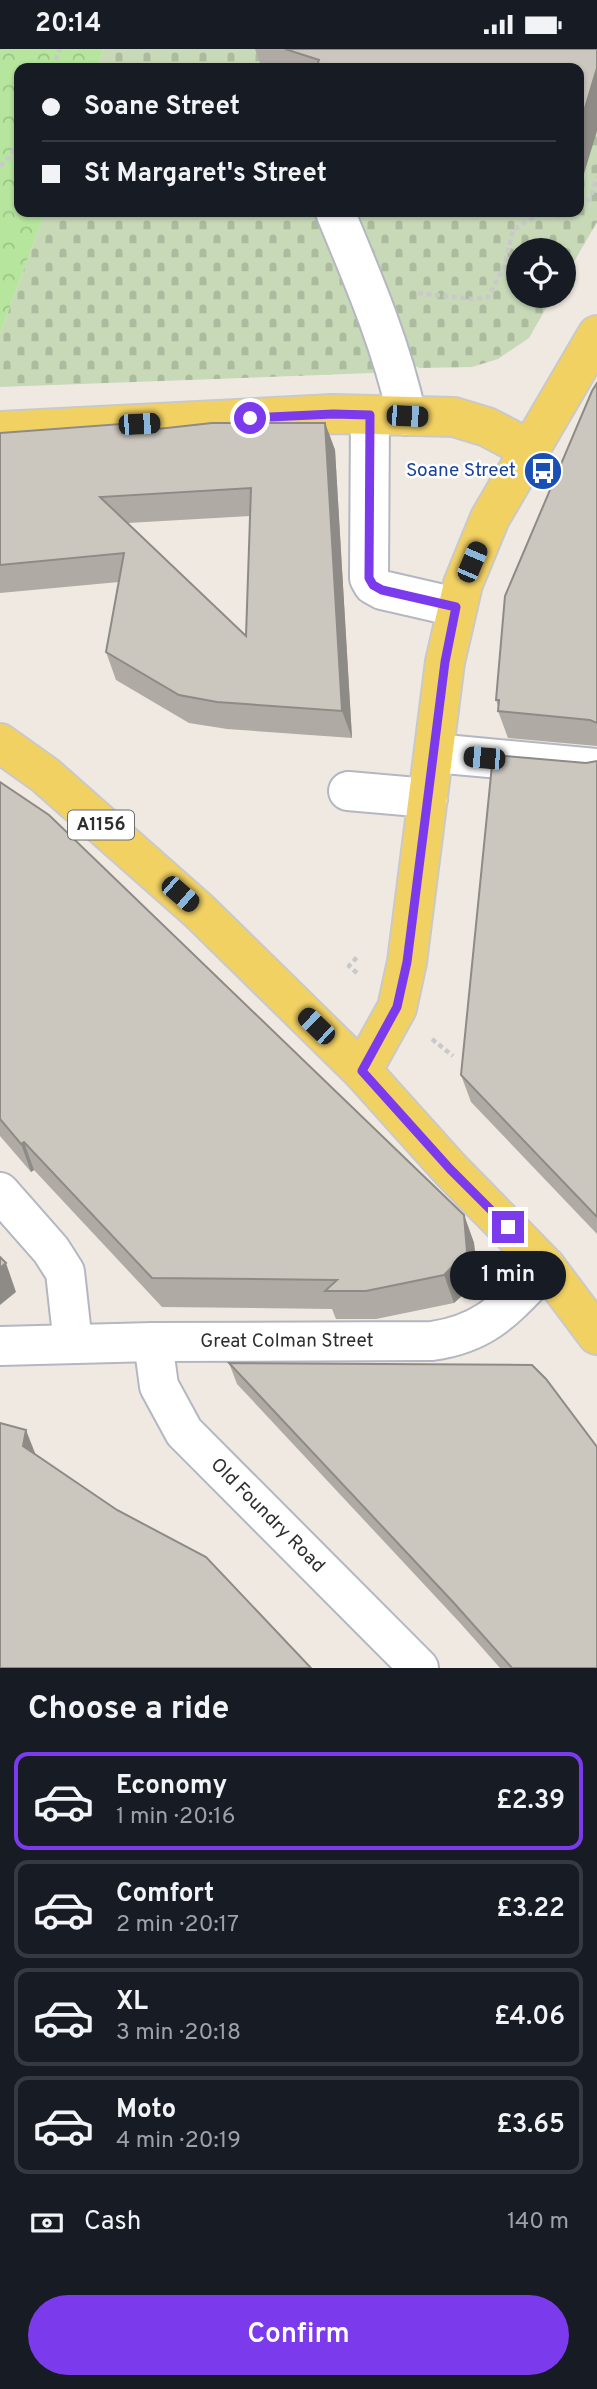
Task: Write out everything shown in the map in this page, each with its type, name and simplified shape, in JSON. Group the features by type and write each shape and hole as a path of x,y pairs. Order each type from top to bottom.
{"main road":[{"path":"362,1071 397,1007 401,993 445,662 463,584 490,518 597,335"},
{"path":"0,431 333,414 454,417 488,427 529,449"},
{"name":"A1156","path":"0,743 45,775 199,911 362,1071 450,1169 546,1266 597,1305"},
{"name":"A1156","path":"546,1266 597,1335"}],"street":[{"path":"337,217 370,295 400,383 389,415 369,578 373,585 382,590 456,607"},
{"path":"434,753 597,768"},
{"path":"348,791 428,798"},
{"path":"0,1192 51,1250 65,1272 73,1344"},
{"name":"Great Colman Street","path":"0,1346 153,1342 432,1341 456,1338 496,1317 546,1266"},
{"name":"Old Foundry Road","path":"153,1342 159,1386 184,1432 419,1668"}],"path":[{"path":"0,166 14,150"},
{"path":"584,202 590,199 597,177"},
{"path":"370,295 404,292 472,299 488,297 504,267 513,230 535,217"}],"green space":[{"path":"0,49 104,49 99,63 14,63 14,217 43,217 0,334"},
{"path":"104,49 597,49 597,222 576,258 576,238 506,238 506,308 546,308 529,338 498,359 472,367 420,368 397,359 373,373 0,387 0,334 43,217 584,217 584,63 99,63"}],"building":[{"path":"285,49 597,49 597,68 584,111 584,63 318,63 319,60"},
{"path":"597,383 597,723 590,720 498,711 499,700 496,700 505,596"},
{"path":"212,423 325,423 342,711 217,702 179,695 106,652 124,553 0,565 0,433 121,424 122,433","holes":["251,488 246,636 100,497"]},
{"path":"493,755 586,763 597,761 597,1217 461,1075"},
{"path":"0,782 49,815 464,1215 467,1252 444,1275 366,1291 325,1291 337,1280 152,1278 24,1142 21,1144 0,1119"},
{"path":"0,1257 6,1263 0,1268"},
{"path":"229,1363 532,1365 546,1379 597,1447 597,1668 512,1668"},
{"path":"0,1423 26,1430 23,1446 117,1510 206,1557 311,1668 0,1668"}],"place":[{"name":"Soane Street","path":"543,471"}],"route":[{"path":"250,418 370,415 369,578 373,585 382,590 456,607 445,662 401,993 397,1007 362,1071 450,1169 508,1227"}]}
